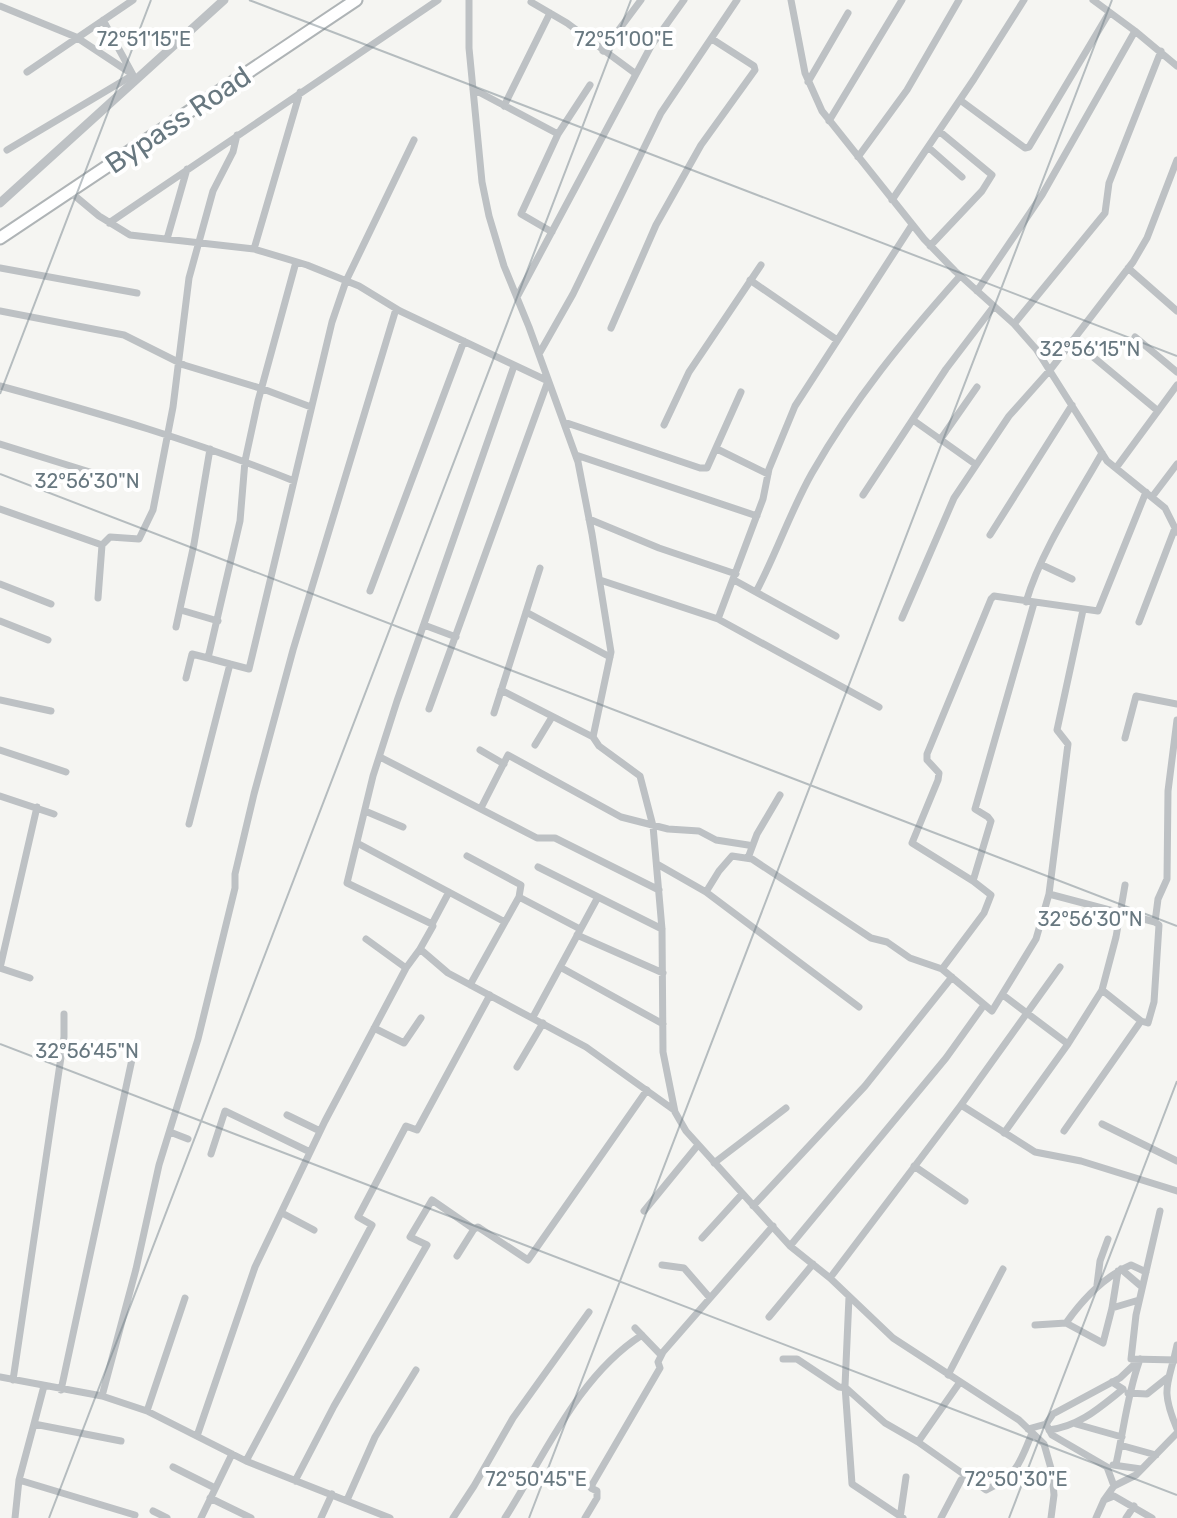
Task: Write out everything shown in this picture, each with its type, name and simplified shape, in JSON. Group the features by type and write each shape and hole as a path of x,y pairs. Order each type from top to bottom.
{"main road":[{"name":"Bypass Road","path":"0,238 356,0"}],"street":[{"path":"27,72 133,0"},
{"path":"0,203 134,77 224,0"},
{"path":"109,223 438,0"},
{"path":"469,0 469,48 482,182 489,216 504,266 576,455 600,580 610,657 593,737"},
{"path":"603,51 641,0"},
{"path":"517,297 651,46 684,0"},
{"path":"539,354 573,294 661,113 737,0"},
{"path":"791,0 808,82 829,121 930,246 1014,324 1036,349 1102,453 1165,508 1176,530 1139,622"},
{"path":"829,121 902,0"},
{"path":"858,157 907,90 959,0"},
{"path":"892,200 1024,0"},
{"path":"1093,0 1177,66"},
{"path":"531,2 636,74"},
{"path":"0,6 76,37 134,77"},
{"path":"504,106 550,13"},
{"path":"808,82 848,13"},
{"path":"960,100 1025,148 1029,147 1109,13"},
{"path":"103,20 134,77"},
{"path":"977,291 1042,195 1135,31"},
{"path":"611,328 654,229 701,145 755,70 754,66 712,39"},
{"path":"1014,324 1105,213 1109,183 1161,51"},
{"path":"7,150 134,77"},
{"path":"552,232 521,214 558,134 590,85"},
{"path":"473,89 558,134"},
{"path":"254,249 300,92"},
{"path":"930,246 982,191 992,175 939,131"},
{"path":"98,598 102,545 110,537 139,539 153,510 180,363 189,278 213,191 233,152 237,135"},
{"path":"186,678 192,654 249,669 311,407 346,281 414,140"},
{"path":"928,147 962,177"},
{"path":"902,618 954,498 1009,416 1074,341 1128,268 1147,238 1177,160"},
{"path":"167,239 187,169"},
{"path":"69,191 109,223 130,235 254,249 346,281 396,309 548,381"},
{"path":"718,619 795,406 912,225"},
{"path":"208,658 240,521 245,461 258,401 296,262"},
{"path":"664,425 689,372 761,265"},
{"path":"0,268 137,293"},
{"path":"1128,268 1177,311"},
{"path":"757,590 802,493 856,402 893,352 960,276"},
{"path":"750,280 837,340"},
{"path":"863,495 994,306"},
{"path":"102,1396 136,1269 159,1165 198,1039 269,736 396,309"},
{"path":"0,311 124,335 180,363 311,407"},
{"path":"1135,337 1177,372"},
{"path":"370,591 464,341"},
{"path":"1074,341 1158,411"},
{"path":"432,924 347,883 380,757 514,366"},
{"path":"429,709 548,381"},
{"path":"1116,468 1177,385"},
{"path":"0,386 116,418 245,461 294,481"},
{"path":"940,440 977,387"},
{"path":"564,422 707,468 741,392"},
{"path":"990,535 1072,405"},
{"path":"913,420 975,464"},
{"path":"0,444 106,477"},
{"path":"176,627 210,449"},
{"path":"717,449 768,474"},
{"path":"973,881 991,821 975,809 1030,602 1042,565 1102,453"},
{"path":"576,455 757,516"},
{"path":"942,969 991,899 989,892 912,843 938,780 939,773 927,760 927,754 991,599 994,596 1098,611 1149,494 1177,464"},
{"path":"1165,508 1176,508"},
{"path":"0,509 102,545"},
{"path":"589,519 735,577 836,636"},
{"path":"1042,565 1072,579"},
{"path":"494,713 540,568"},
{"path":"600,580 718,619 879,707"},
{"path":"0,584 51,604"},
{"path":"706,892 732,856 748,858 871,938 887,942 910,958 942,969 992,1011 1036,939 1049,894 1068,744 1057,730 1083,610"},
{"path":"184,611 218,621"},
{"path":"526,612 610,657"},
{"path":"0,621 48,640"},
{"path":"424,625 456,637"},
{"path":"189,824 230,664"},
{"path":"501,690 593,737 599,746 640,776 653,826 657,864 662,929 663,1052 674,1110 686,1131 790,1246 830,1278 893,1338 977,1391 1044,1444 1052,1472 1054,1495 1051,1518"},
{"path":"1125,738 1136,696 1177,704"},
{"path":"0,700 51,711"},
{"path":"535,745 552,717"},
{"path":"1155,922 1158,899 1167,879 1168,791 1177,720"},
{"path":"0,750 66,772"},
{"path":"480,750 504,764"},
{"path":"481,808 508,755 621,817 653,826 699,831 716,840 748,845"},
{"path":"380,757 537,838 555,838 659,890"},
{"path":"748,858 757,834 780,795"},
{"path":"0,796 54,814"},
{"path":"30,978 0,968 37,807"},
{"path":"365,811 403,827"},
{"path":"357,843 505,922"},
{"path":"467,856 521,885 519,897 470,985"},
{"path":"657,864 706,892 859,1007"},
{"path":"538,867 662,929"},
{"path":"1004,1133 1068,1044 1102,990 1125,885"},
{"path":"197,1436 255,1267 320,1131 449,892"},
{"path":"1049,894 1159,925 1154,1002 1148,1023 1141,1021 1102,990"},
{"path":"519,897 579,932 663,973"},
{"path":"533,1017 598,897"},
{"path":"366,939 406,968"},
{"path":"420,949 448,973 586,1047 674,1110"},
{"path":"560,967 663,1024"},
{"path":"830,1278 961,1105 1060,967"},
{"path":"753,1206 865,1086 952,977"},
{"path":"246,1461 372,1225 358,1217 371,1190 406,1126 417,1130 490,995"},
{"path":"1003,995 1068,1044"},
{"path":"790,1246 946,1058 984,1005"},
{"path":"13,1380 64,1037 64,1014"},
{"path":"374,1028 404,1043 421,1018"},
{"path":"1064,1131 1141,1021"},
{"path":"517,1067 543,1023"},
{"path":"61,1390 134,1050"},
{"path":"457,1256 478,1227 528,1260 647,1090"},
{"path":"961,1105 1035,1152 1081,1161 1177,1191"},
{"path":"714,1163 786,1108"},
{"path":"211,1154 225,1111 310,1152"},
{"path":"287,1115 320,1131"},
{"path":"1102,1124 1177,1161"},
{"path":"170,1132 188,1139"},
{"path":"644,1211 698,1145"},
{"path":"914,1166 965,1201"},
{"path":"702,1238 742,1194"},
{"path":"295,1481 427,1245 410,1237 432,1200 474,1229"},
{"path":"1160,1211 1139,1300 1131,1359 1176,1360"},
{"path":"282,1213 314,1230"},
{"path":"585,1518 597,1498 597,1491 591,1488 593,1483 660,1368 658,1362 661,1355 773,1226"},
{"path":"1096,1287 1100,1261 1108,1239"},
{"path":"769,1317 813,1264"},
{"path":"662,1265 684,1268 710,1298"},
{"path":"1066,1323 1096,1287 1120,1270 1131,1265 1146,1272"},
{"path":"948,1375 1003,1269"},
{"path":"1120,1270 1142,1287"},
{"path":"1035,1325 1066,1323 1103,1343 1120,1270"},
{"path":"849,1297 845,1388 852,1484 901,1517 906,1477"},
{"path":"147,1411 185,1298"},
{"path":"1112,1308 1139,1300"},
{"path":"453,1518 513,1418 589,1312"},
{"path":"635,1328 661,1355"},
{"path":"505,1518 599,1370 621,1348 642,1335"},
{"path":"1096,1518 1114,1486 1136,1475 1177,1431 1166,1395 1167,1378 1176,1360 1177,1345"},
{"path":"783,1359 797,1359 845,1388 885,1423 918,1442 986,1490 1005,1482 1018,1468 1030,1431"},
{"path":"1047,1427 1053,1414 1112,1382 1140,1359"},
{"path":"1114,1486 1111,1466 1121,1441 1128,1393 1140,1359"},
{"path":"347,1500 375,1437 416,1370"},
{"path":"0,1377 102,1396 147,1411 246,1461 390,1518"},
{"path":"1128,1393 1147,1394 1167,1378"},
{"path":"918,1442 960,1382"},
{"path":"1030,1431 1076,1424 1086,1419 1123,1389 1112,1382"},
{"path":"15,1518 19,1480 44,1386"},
{"path":"34,1424 121,1441"},
{"path":"1076,1424 1156,1455"},
{"path":"1047,1427 1052,1435 1082,1455 1111,1466 1141,1469"},
{"path":"201,1518 232,1454"},
{"path":"173,1467 215,1488"},
{"path":"19,1480 135,1515"},
{"path":"941,1518 961,1480"},
{"path":"321,1518 332,1494"},
{"path":"1104,1500 1114,1496 1152,1518"},
{"path":"210,1498 251,1518"},
{"path":"1126,1518 1134,1506"},
{"path":"153,1511 167,1518"}]}
